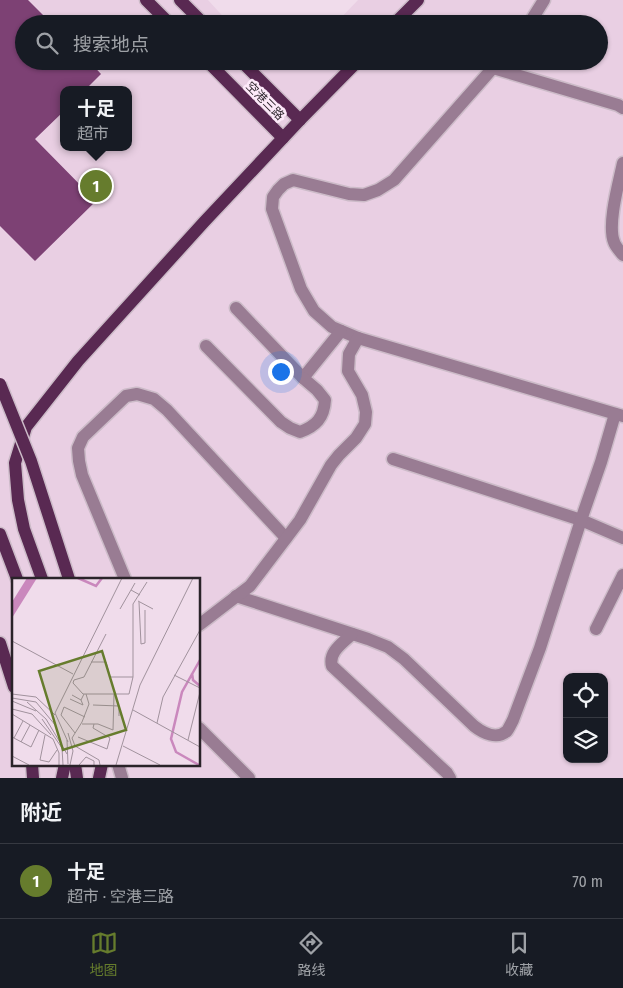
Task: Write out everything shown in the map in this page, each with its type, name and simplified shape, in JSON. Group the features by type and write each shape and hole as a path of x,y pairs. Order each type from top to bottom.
{"main road":[{"path":"146,0 161,15"},
{"path":"180,0 195,15"},
{"path":"403,15 418,0"},
{"name":"空港三路","path":"216,70 283,138"},
{"name":"空港三路","path":"250,70 300,120"},
{"path":"42,578 24,529 18,500 15,463 26,427 78,361 204,222 349,70"},
{"path":"0,384 31,461 69,578"},
{"path":"0,534 17,578"},
{"path":"0,643 12,681"}],"lane":[{"path":"535,15 544,0"},
{"path":"236,596 368,638 388,647 404,659 482,732 493,736 501,734 507,730 513,720 540,648 581,520 619,415 358,338 332,327 314,312 301,288 272,209 273,197 284,184 293,180 349,194 364,195 378,190 394,180 492,70"},
{"path":"511,70 623,108"},
{"path":"623,163 612,219 614,242 623,255"},
{"path":"206,346 281,422 290,428 300,432 311,428 322,416 325,400 236,308"},
{"path":"303,378 341,331"},
{"path":"200,624 250,586 300,520 331,466 356,438 365,424 366,412 362,395 348,372 349,354 358,338"},
{"path":"125,578 82,475 78,448 83,437 126,396 137,394 154,399 167,410 286,538"},
{"path":"393,459 581,520 623,538"},
{"path":"596,629 623,575"},
{"path":"352,634 333,652 332,666 447,773 450,778"},
{"path":"200,729 249,778"}],"shaded area":[{"path":"0,0 208,0 222,15 15,15 15,70 608,70 608,15 344,15 358,0 623,0 623,778 0,778"}],"building":[{"path":"0,0 28,0 43,15 15,15 15,70 97,70 101,74 89,86 60,86 60,115 35,139 96,201 35,261 0,226"}],"place":[{"name":"十足","path":"96,186"}]}
